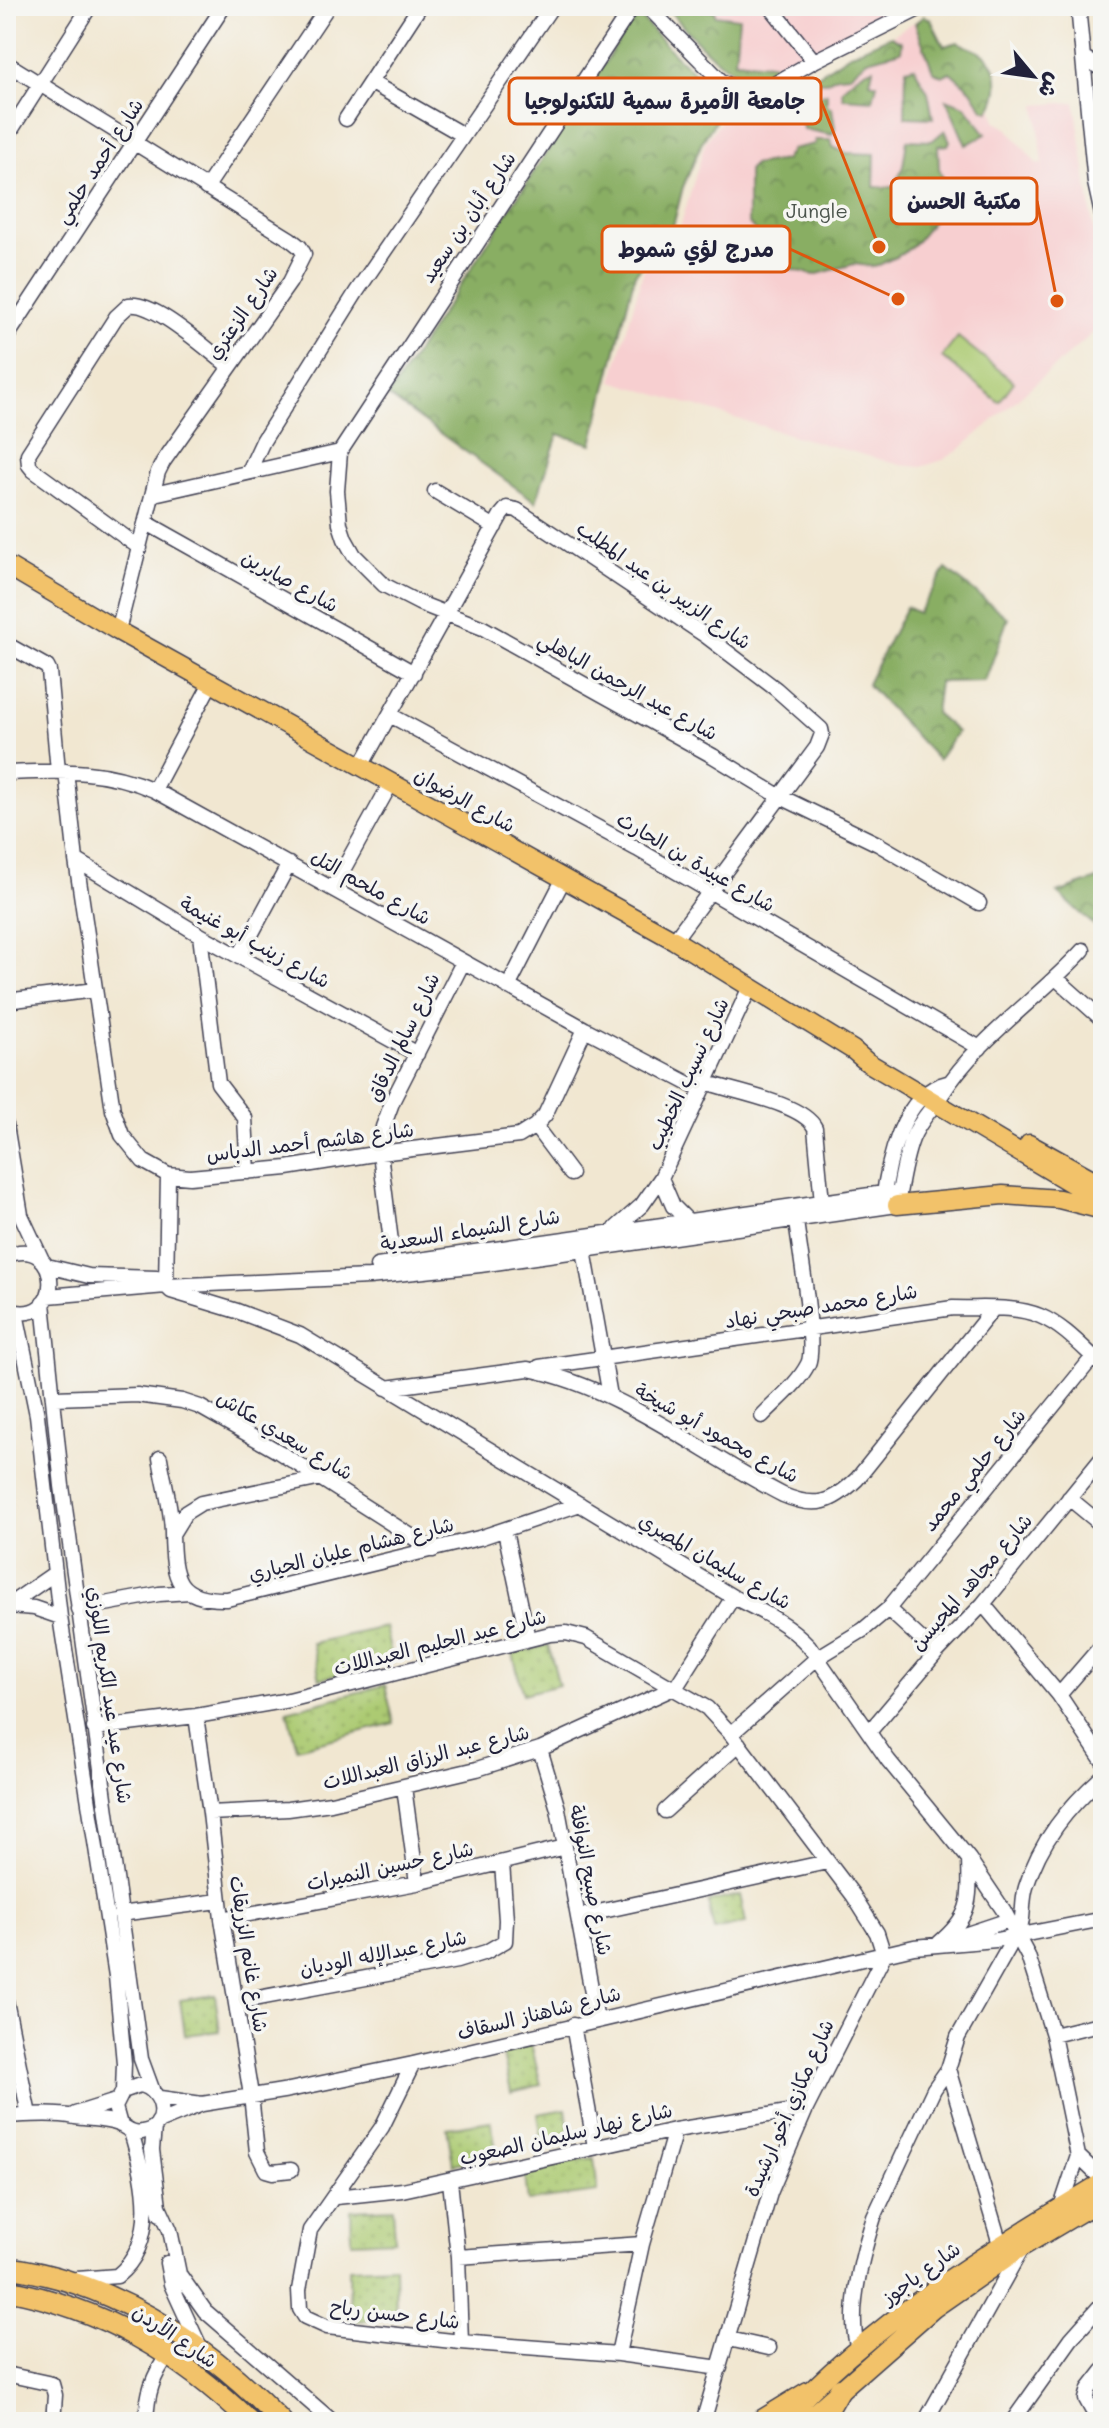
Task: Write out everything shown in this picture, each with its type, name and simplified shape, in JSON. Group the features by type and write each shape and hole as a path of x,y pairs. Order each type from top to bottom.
{"highway":[{"name":"شارع الأردن","path":"6,2267 63,2278 114,2297 154,2318 202,2351 260,2399 282,2422"},
{"name":"شارع الأردن","path":"6,2290 77,2308 128,2330 169,2354 248,2421"},
{"path":"821,2422 840,2389"},
{"path":"759,2422 808,2392"},
{"path":"260,2399 293,2422"}],"main road":[{"name":"شارع الرضوان","path":"6,565 118,631 674,940 853,1050 870,1054 1100,1178"},
{"name":"شارع الرضوان","path":"6,576 53,594"},
{"name":"شارع الرضوان","path":"936,1092 1103,1202"},
{"path":"891,1200 1003,1195 1059,1199 1103,1210"},
{"name":"شارع ياجوز","path":"781,2422 808,2392 906,2310 1000,2244 1103,2181"},
{"name":"شارع ياجوز","path":"804,2422 934,2308 1022,2247 1097,2202"}],"street":[{"path":"6,14 11,6"},
{"path":"6,138 90,6"},
{"name":"شارع أحمد حلمي","path":"6,338 224,6"},
{"path":"206,188 328,6"},
{"path":"346,119 420,6"},
{"path":"249,471 263,441 357,291 552,6"},
{"name":"شارع أبان بن سعيد","path":"340,452 633,6"},
{"path":"647,6 720,80 735,89 751,93 764,90 814,61 925,6"},
{"path":"770,6 814,61"},
{"path":"1078,6 1095,183 1103,219"},
{"path":"1083,57 1103,70"},
{"name":"شارع الزعتري","path":"6,63 290,239 304,254 290,282 163,462 118,631"},
{"path":"372,83 463,135"},
{"path":"140,548 33,470 28,454 116,317 129,305 140,304 155,311 229,366"},
{"path":"154,494 340,452"},
{"name":"شارع عبد الرحمن الباهلي","path":"340,452 338,508 345,539 354,555 384,585 483,628 779,796 878,844 979,903"},
{"path":"361,766 495,527 435,491"},
{"name":"شارع الزبير بن عبد المطلب","path":"495,527 507,508 517,510 706,636 816,723 822,734 817,747 674,940"},
{"name":"شارع صابرين","path":"147,523 414,673"},
{"path":"6,644 49,671 107,1080 117,1123 130,1148 143,1161 168,1175 166,1282"},
{"path":"154,790 212,681"},
{"name":"شارع عبيدة بن الحارث","path":"390,715 637,849 980,1048"},
{"name":"شارع ملحم التل","path":"6,773 100,773 154,790 585,1029 703,1086 770,1099 810,1120 815,1128 822,1202"},
{"path":"333,888 391,783"},
{"name":"شارع زينب أبو غنيمة","path":"76,860 200,935 417,1054"},
{"path":"239,957 289,864"},
{"path":"508,987 563,880"},
{"path":"200,935 218,1083 245,1118 248,1172"},
{"path":"891,1200 903,1146 904,1120 1057,979 1083,950"},
{"name":"شارع سالم الدقاق","path":"394,1269 380,1153 387,1114 463,962"},
{"path":"1057,979 1103,1020"},
{"name":"شارع نسيب الخطيب","path":"611,1231 642,1205 661,1178 750,987"},
{"path":"6,1001 95,990"},
{"path":"571,1174 535,1126 545,1115 585,1029"},
{"path":"6,1125 21,1215 44,1263"},
{"name":"شارع هاشم أحمد الدباس","path":"168,1175 206,1177 512,1138 535,1126"},
{"name":"شارع نسيب الخطيب","path":"661,1178 673,1206 687,1220"},
{"path":"6,1199 6,1221"},
{"name":"شارع الشيماء السعدية","path":"394,1269 687,1220 822,1202 891,1200"},
{"name":"شارع الشيماء السعدية","path":"11,1311 35,1310 46,1300 166,1282 394,1269 584,1250 796,1221 891,1200"},
{"path":"762,1416 808,1363 812,1347 796,1221"},
{"path":"584,1250 610,1396"},
{"name":"شارع الشيماء السعدية","path":"6,1256 26,1252 44,1263 89,1276 166,1282"},
{"name":"شارع عيد عبد الكريم اللوزي","path":"44,1263 52,1281 46,1300 62,1486 94,1728 141,2059 156,2094"},
{"name":"شارع سليمان المصري","path":"166,1282 171,1291 237,1311 300,1335 334,1353 386,1388 797,1633 869,1732 969,1859 1009,1920 1008,1941 1028,1956 1053,2035 1078,2156"},
{"name":"شارع محمد صبحي نهاد","path":"528,1369 930,1310 993,1309 1018,1310 1041,1316 1098,1361"},
{"name":"شارع محمود أبو شيخة","path":"386,1388 528,1369 563,1377 610,1396 769,1488 798,1502 819,1503 834,1498 857,1479 993,1309"},
{"name":"شارع عيد عبد الكريم اللوزي","path":"11,1311 37,1415 60,1617 115,1965 122,2022 119,2096"},
{"name":"شارع حلمي محمد","path":"665,1811 817,1658 863,1630 888,1609 1098,1361"},
{"name":"شارع سعدي عكاش","path":"55,1398 137,1395 182,1401 216,1414 433,1550"},
{"name":"شارع مجاهد المحيسن","path":"869,1732 936,1653 983,1604 1103,1457"},
{"path":"160,1458 172,1534 174,1572 190,1592"},
{"path":"172,1534 185,1513 201,1503 322,1478"},
{"path":"1069,1498 1103,1526"},
{"name":"شارع هشام عليان الحياري","path":"78,1609 159,1594 190,1592 210,1599 227,1599 505,1531 580,1504"},
{"path":"505,1531 528,1639"},
{"path":"7,1606 55,1573"},
{"path":"676,1687 733,1597"},
{"path":"983,1604 1059,1695 1103,1761"},
{"path":"7,1606 34,1608 60,1617"},
{"path":"888,1609 936,1653"},
{"name":"شارع عبد الحليم العبداللات","path":"94,1728 196,1716 289,1700 558,1632 576,1635 676,1687 707,1708 735,1739 827,1862 877,1933 884,1955"},
{"path":"1059,1695 1103,1644"},
{"name":"شارع عبد الرزاق العبداللات","path":"210,1813 288,1809 404,1787 540,1749 676,1687"},
{"name":"شارع غانم الزريقات","path":"196,1716 219,1901 237,2002 259,2161 269,2171 291,2170"},
{"name":"شارع صبيح النوافلة","path":"540,1749 558,1809 597,2020"},
{"path":"858,2348 853,2326 867,2238 874,2217 934,2089 948,2069 958,2037 1008,1941 1021,1928 1025,1890 1047,1839 1076,1799 1103,1776"},
{"path":"404,1787 417,1883"},
{"name":"شارع حسين النميرات","path":"222,1919 417,1883 565,1847"},
{"path":"939,1943 962,1920 968,1904 969,1859"},
{"path":"580,1916 827,1862"},
{"name":"شارع عبدالإله الوديان","path":"237,2002 457,1961 486,1952 505,1941 502,1863"},
{"path":"120,1914 219,1901"},
{"path":"939,1943 1008,1941 1103,1919"},
{"path":"884,1955 939,1943 1009,1920"},
{"name":"شارع شاهناز السقاف","path":"156,2125 202,2104 289,2090 413,2064 884,1955"},
{"name":"شارع مكازي أخو ارشيدة","path":"703,2422 760,2223 806,2109 884,1955"},
{"path":"6,2008 29,2115"},
{"path":"1053,2035 1103,2023"},
{"path":"573,2025 595,2147"},
{"name":"شارع حسن رباح","path":"413,2064 389,2116 336,2197 316,2219 307,2241 299,2290 301,2312 318,2325 327,2327 461,2342 618,2354 720,2368"},
{"path":"948,2069 1000,2244"},
{"path":"71,2116 140,2085 156,2094 162,2110 152,2150 171,2284 202,2351"},
{"name":"شارع شاهناز السقاف","path":"156,2094 202,2104"},
{"path":"63,2278 117,2276 130,2262 143,2238 145,2203 138,2153 115,2114 119,2096"},
{"name":"شارع نهار سليمان الصعوب","path":"336,2197 402,2190 675,2130 806,2109"},
{"path":"6,2116 71,2116 143,2132 156,2125"},
{"path":"618,2354 642,2244 675,2130"},
{"path":"1061,2207 1078,2156 1103,2181"},
{"path":"450,2181 458,2257 461,2342"},
{"path":"1097,2202 1103,2228"},
{"path":"159,2206 170,2230 179,2274 198,2303 333,2422"},
{"path":"458,2257 642,2244"},
{"path":"925,2422 1022,2247"},
{"path":"1012,2422 1071,2339 1103,2303"},
{"path":"729,2339 769,2348"},
{"path":"146,2422 147,2397 152,2381 169,2354"},
{"path":"1103,2371 1089,2389 1086,2399 1087,2404 1103,2419"},
{"path":"6,2374 52,2384 55,2395 53,2422"}],"shaded area":[{"path":"665,6 907,6 766,77 747,79 728,70"},
{"path":"924,16 933,24 944,46 958,42 987,56 998,79 992,106 996,122 1007,128 1036,163 1043,164 1036,105 1075,102 1102,286 1102,325 959,450 943,460 921,467 901,465 798,437 612,381 644,269 679,231 705,143 729,109 753,114 850,54 891,36"}],"green space":[{"path":"665,6 691,6 715,11 715,15 739,18 735,61 783,65 767,75 753,77 738,73 710,54"},
{"path":"924,16 931,20 944,46 958,42 981,52 992,62 997,83 989,111 983,109 971,90 950,72 942,76 933,71 915,23"},
{"path":"641,18 674,54 727,103 702,142 683,187 670,238 635,274 592,444 558,434 536,502 388,396 630,24"},
{"path":"891,36 902,42 901,51 867,60 850,75 837,76 826,82 809,81 850,54"},
{"path":"914,67 928,92 933,118 905,117 906,69"},
{"path":"873,68 870,82 877,84 873,100 843,98 842,90 852,80"},
{"path":"809,91 809,100 827,93 827,105 832,108 835,128 832,135 803,129 802,120 795,119 797,95"},
{"path":"946,99 965,106 986,134 966,145"},
{"name":"Jungle","path":"945,130 950,141 948,145 938,146 939,169 951,198 904,253 875,267 854,264 814,275 784,267 748,222 748,171 753,165 785,160 792,149 815,144 815,140 831,140 833,147 845,153 875,154 874,187 895,187 903,166 907,140 932,141"},
{"path":"958,337 1014,382 999,402 942,357"},
{"path":"946,569 1008,618 985,681 939,682 935,713 957,732 938,760 867,684 906,607 918,613"},
{"path":"1103,877 1103,933 1058,893"},
{"path":"385,1627 393,1662 320,1679 312,1643"},
{"path":"548,1645 559,1685 523,1694 513,1654"},
{"path":"385,1685 394,1723 297,1748 287,1711"},
{"path":"740,1895 746,1923 714,1930 708,1902"},
{"path":"215,1995 220,2031 185,2035 180,2000"},
{"path":"531,2043 541,2085 511,2092 502,2050"},
{"path":"566,2109 571,2144 543,2149 538,2114"},
{"path":"491,2121 497,2156 453,2164 447,2128"},
{"path":"594,2158 598,2192 528,2201 524,2168"},
{"path":"393,2208 395,2240 352,2242 351,2210"},
{"path":"395,2266 396,2320 350,2321 349,2268"}],"place":[{"name":"جامعة الأميرة سمية للتكنولوجيا","path":"879,247"},
{"name":"مدرج لؤي شموط","path":"898,299"},
{"name":"مكتبة الحسن","path":"1057,301"}]}
